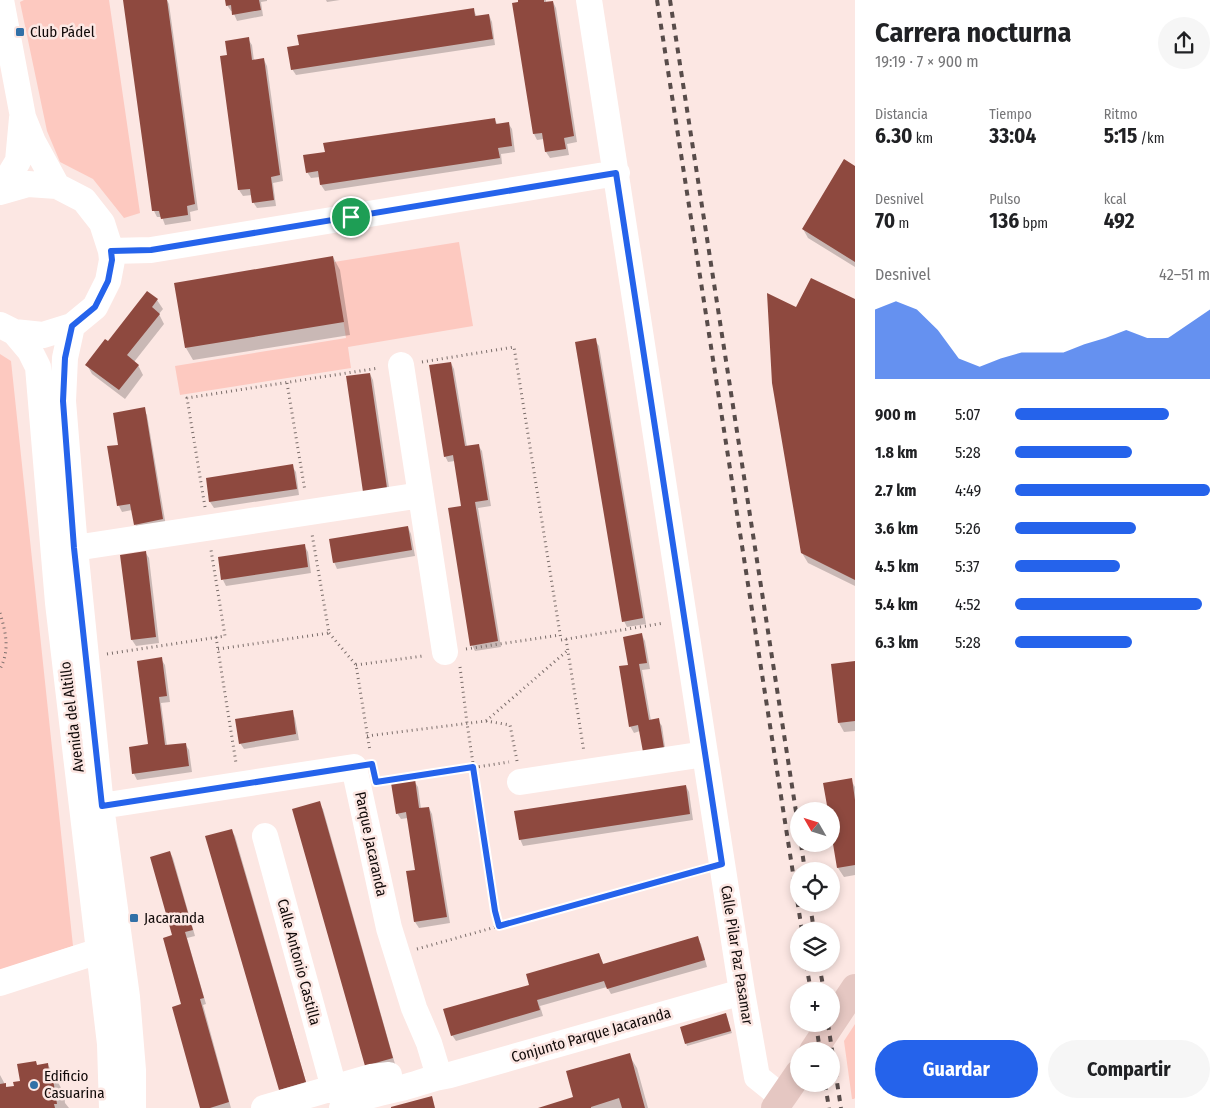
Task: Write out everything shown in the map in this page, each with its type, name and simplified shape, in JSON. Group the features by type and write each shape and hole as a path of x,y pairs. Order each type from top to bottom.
{"main road":[{"path":"819,1042 855,988"},
{"path":"779,1103 790,1086"}],"street":[{"name":"Avenida del Altillo","path":"1,0 22,117 57,186"},
{"name":"Calle Pilar Paz Pasamar","path":"589,0 742,992 757,1077 779,1103"},
{"name":"Avenida del Altillo","path":"0,192 18,161 22,117"},
{"path":"111,251 151,250 616,173"},
{"name":"Avenida del Altillo","path":"0,192 28,184 57,186 84,200 102,223 112,260 108,281 95,307 72,326 44,335 7,329"},
{"name":"Avenida del Altillo","path":"72,326 65,358 63,401 74,548 102,806 127,997 133,1070 133,1108"},
{"name":"Avenida del Altillo","path":"7,329 30,351 38,367 58,603 110,1044 112,1108"},
{"path":"401,365 421,495 452,656"},
{"path":"74,548 421,495"},
{"path":"518,771 587,772 705,754"},
{"path":"102,806 354,768"},
{"name":"Parque Jacaranda","path":"354,768 389,928 414,1008 429,1043 439,1076"},
{"name":"Calle Antonio Castilla","path":"265,836 335,1098"},
{"path":"0,983 100,951"},
{"name":"Conjunto Parque Jacaranda","path":"264,1108 335,1098 371,1077 403,1074 439,1076 469,1069 742,992"}],"path":[{"path":"287,383 329,633 356,666 372,764 354,768"},
{"path":"85,658 225,636 208,528"},
{"path":"0,613 6,633 7,648 4,662 0,669"},
{"path":"218,649 329,633"},
{"path":"216,638 239,785"},
{"path":"566,639 587,772"},
{"path":"486,721 568,650"},
{"path":"452,656 467,723 495,911 499,926"},
{"path":"367,736 486,721 510,725 518,771 473,767 376,782"},
{"path":"398,955 722,864"}],"shaded area":[{"path":"24,0 109,0 140,213 124,218 93,179 60,162 47,131 20,2"},
{"path":"459,242 473,326 348,347 351,368 180,395 175,366 346,338 334,262"},
{"path":"0,354 11,361 73,946 0,970"},
{"path":"855,1024 855,1098 852,1099 844,1041"}],"building":[{"path":"123,0 167,0 195,204 187,206 188,215 161,219 159,211 152,211"},
{"path":"225,0 259,0 261,10 232,15 231,5 226,6"},
{"path":"518,0 553,1 574,136 564,138 566,149 545,152 542,133 533,134 512,3 518,2"},
{"path":"474,8 475,16 489,14 493,39 291,70 287,47 299,45 297,35"},
{"path":"249,37 252,60 264,58 280,175 271,177 274,200 252,203 250,189 238,190 220,56 227,55 225,41"},
{"path":"495,118 496,124 509,122 512,146 498,148 500,158 320,185 318,171 306,173 303,155 325,152 323,143"},
{"path":"844,159 855,166 855,262 802,229"},
{"path":"333,256 344,322 185,348 174,283"},
{"path":"811,278 855,299 855,580 801,553 772,383 767,293 796,307"},
{"path":"147,291 158,299 152,307 160,314 127,355 139,365 119,390 85,365 105,339 108,341"},
{"path":"596,338 643,618 622,622 575,342"},
{"path":"451,362 465,446 479,444 488,500 475,502 498,641 470,646 448,508 461,506 453,455 444,457 429,365"},
{"path":"370,373 387,488 363,492 346,376"},
{"path":"145,407 163,519 134,525 130,504 117,506 107,446 118,445 113,413"},
{"path":"293,464 297,489 209,502 206,478"},
{"path":"408,526 412,550 333,563 329,539"},
{"path":"305,544 308,567 221,580 218,557"},
{"path":"146,551 156,637 131,640 120,555"},
{"path":"642,633 647,663 639,664 649,720 659,718 664,748 643,752 638,725 629,727 619,666 628,665 623,637"},
{"path":"162,657 167,696 159,697 165,745 186,743 189,766 132,774 129,747 148,744 137,661"},
{"path":"855,661 855,721 838,723 831,664"},
{"path":"293,710 296,734 239,744 235,719"},
{"path":"852,778 855,800 855,865 840,868 840,862 836,862 834,852 840,852 840,802 826,802 823,783"},
{"path":"415,779 419,808 429,807 447,917 414,922 406,871 415,870 406,812 396,814 391,783"},
{"path":"686,785 690,814 519,840 514,811"},
{"path":"320,801 393,1058 365,1066 292,809"},
{"path":"232,829 306,1082 279,1090 205,836"},
{"path":"170,851 193,930 185,932 204,998 200,999 229,1102 210,1108 200,1108 172,1007 181,1004 163,938 172,935 150,857"},
{"path":"698,936 705,960 607,989 604,981 537,1000 540,1010 451,1036 443,1009 529,985 526,974 599,953 603,964"},
{"path":"726,1013 731,1031 685,1044 680,1027"},
{"path":"630,1053 645,1108 622,1108 619,1098 591,1108 538,1108 573,1097 566,1071"},
{"name":"Edificio Casuarina","path":"36,1061 37,1065 48,1063 57,1104 54,1104 55,1108 0,1108 0,1084 6,1083 6,1087 14,1086 13,1082 20,1081 17,1064"},
{"path":"432,1096 435,1108 391,1108 391,1107"}],"railway":[{"path":"657,0 801,922"},
{"path":"670,0 794,802"},
{"path":"802,852 804,862"},
{"path":"811,912 813,922"},
{"path":"807,972 809,982"},
{"path":"820,972 822,982"},
{"path":"817,1032 819,1042"},
{"path":"829,1032 841,1108"},
{"path":"826,1092 829,1108"}],"place":[{"name":"Club Pádel","path":"20,32"},
{"name":"Jacaranda","path":"134,918"},
{"name":"Edificio Casuarina","path":"34,1085"}],"route":[{"path":"616,173 722,864 499,926 495,911 473,767 376,782 372,764 102,806 74,548 63,401 65,358 72,326 95,307 108,281 112,260 111,251 151,250 351,217 616,173"}]}
